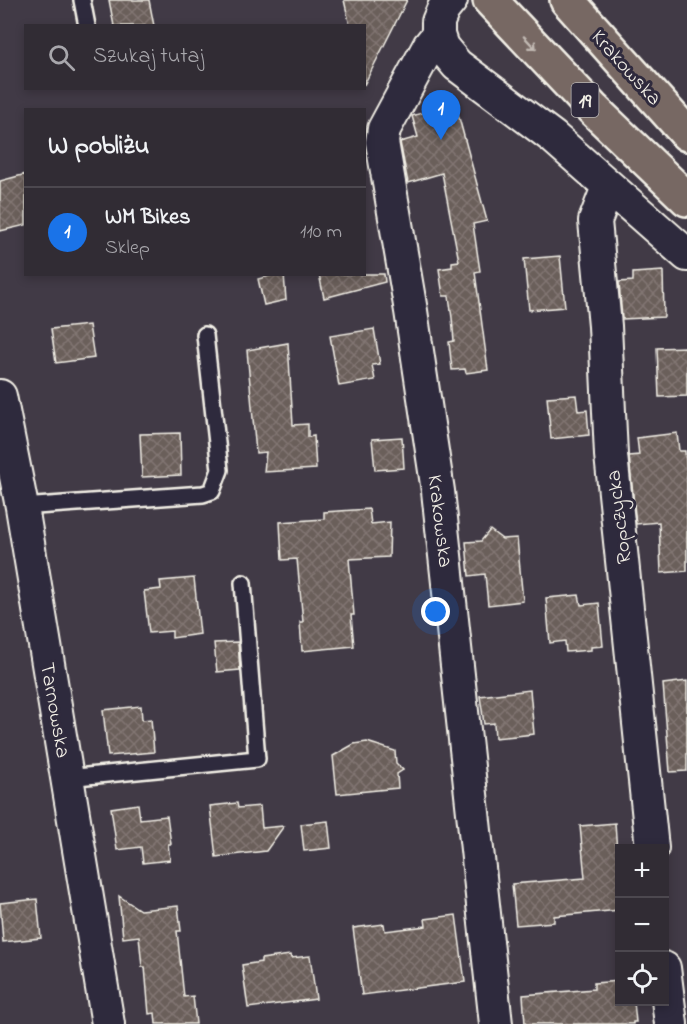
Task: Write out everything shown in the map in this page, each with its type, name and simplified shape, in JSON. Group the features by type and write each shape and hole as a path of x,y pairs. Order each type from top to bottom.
{"main road":[{"name":"19","path":"490,0 594,110 687,199"},
{"name":"Krakowska","path":"567,0 687,134"}],"street":[{"name":"Krakowska","path":"451,0 443,9 438,22 438,35 429,46 384,129 382,142 411,311 438,491 496,1024"},
{"path":"438,35 442,47 457,65 553,137 687,255"},
{"name":"Ropczycka","path":"608,187 596,221 605,326 611,455 651,844"},
{"name":"Tarnowska","path":"0,396 22,507 108,1024"},
{"path":"669,1006 671,1024"}],"lane":[{"path":"82,0 87,24"},
{"path":"22,507 203,494 212,491 220,470 205,334"},
{"path":"67,778 257,759 243,583"}],"building":[{"path":"109,0 149,0 154,24 114,24"},
{"path":"344,0 407,0 366,81 366,24 350,24"},
{"path":"455,103 487,221 473,224 480,271 475,272 488,370 466,373 465,369 452,370 449,342 454,341 452,318 449,296 443,296 439,269 452,267 452,262 459,261 442,173 408,183 400,142 418,137 412,116"},
{"path":"24,175 24,225 0,231 0,181"},
{"path":"560,256 565,307 529,310 524,259"},
{"path":"663,271 664,317 622,319 619,282 633,281 633,273"},
{"path":"384,274 385,282 324,298 319,276"},
{"path":"284,276 286,300 264,305 258,279"},
{"path":"89,325 94,358 56,363 51,329"},
{"path":"374,329 380,364 372,365 375,380 339,386 330,336"},
{"path":"288,343 293,425 308,424 308,437 314,436 316,469 264,472 266,452 256,453 247,350"},
{"path":"687,347 687,396 659,397 657,348"},
{"path":"576,395 578,411 587,410 589,435 551,439 547,397"},
{"path":"180,433 181,475 142,477 140,434"},
{"path":"677,433 679,451 685,451 687,475 687,571 661,573 659,522 636,524 629,456 639,455 637,438"},
{"path":"402,437 404,468 375,470 372,439"},
{"path":"369,509 371,524 390,522 389,557 349,559 354,646 302,651 300,622 303,622 297,559 282,560 280,522 324,519 324,512"},
{"path":"490,530 502,539 517,538 523,601 488,605 485,574 469,576 466,542 481,541"},
{"path":"194,578 200,634 172,638 172,631 149,633 144,591 161,589 160,581"},
{"path":"579,595 581,605 599,603 603,646 591,647 591,650 566,652 565,641 550,643 546,598"},
{"path":"238,642 240,670 217,672 214,643"},
{"path":"687,681 687,771 670,772 663,684"},
{"path":"530,690 534,734 495,738 494,723 484,724 480,696"},
{"path":"141,706 142,720 151,719 154,752 108,756 103,710"},
{"path":"367,742 395,751 396,763 403,770 397,774 398,788 337,794 333,756 354,744"},
{"path":"237,803 238,808 260,806 262,828 284,826 266,851 216,857 210,806"},
{"path":"138,804 140,819 167,816 171,844 168,844 170,860 143,863 141,847 117,850 111,808"},
{"path":"328,821 331,848 304,851 301,824"},
{"path":"615,823 615,910 554,916 554,922 516,925 512,884 585,878 580,826"},
{"path":"119,896 140,910 178,906 181,931 177,931 184,997 193,996 196,1024 156,1024 155,1013 149,1014 145,967 142,967 139,936 123,938"},
{"path":"37,899 41,938 3,942 0,903"},
{"path":"456,915 465,982 362,995 353,928 384,924 385,931 426,926 425,919"},
{"path":"290,955 291,958 310,956 316,999 248,1008 242,965 261,962 261,959"},
{"path":"615,981 615,1006 634,1006 636,1022 633,1024 525,1024 523,995 594,989 594,983"}],"place":[{"name":"WM Bikes","path":"441,140"}]}
